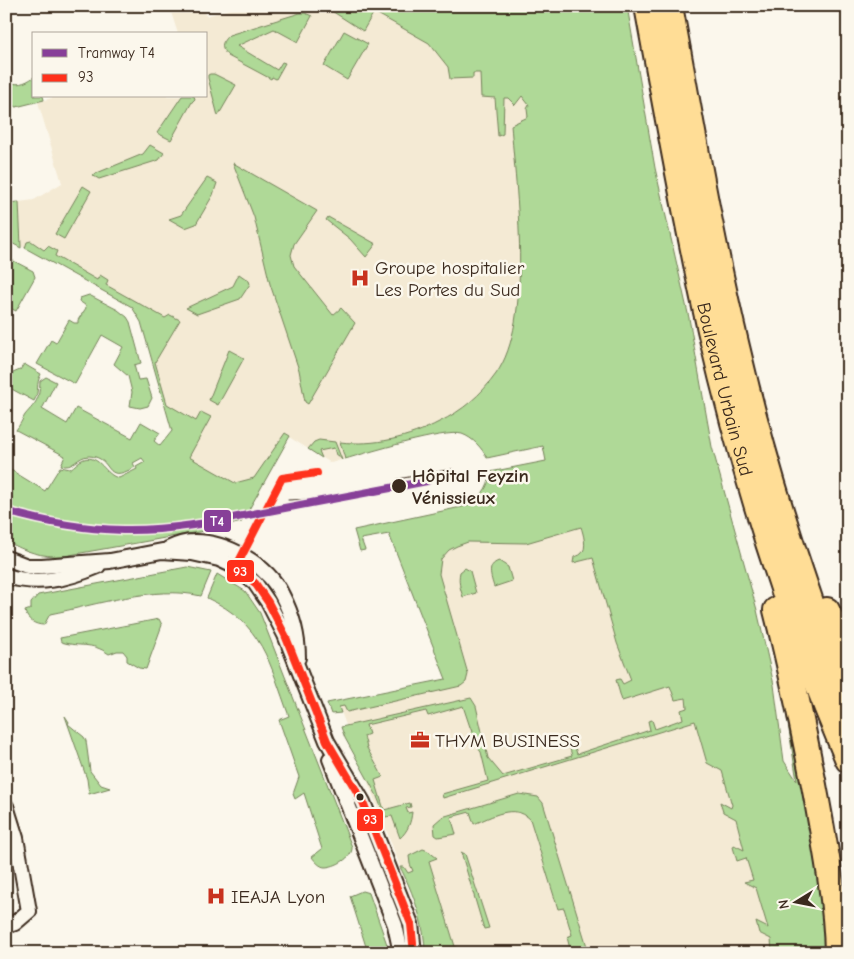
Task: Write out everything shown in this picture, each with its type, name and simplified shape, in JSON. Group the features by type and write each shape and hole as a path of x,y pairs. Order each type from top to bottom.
{"highway":[{"name":"Boulevard Urbain Sud","path":"647,6 710,330 752,490 784,594 848,760"},
{"name":"Boulevard Urbain Sud","path":"670,6 714,245 737,348 780,510 810,600 848,703"},
{"path":"752,490 749,519 785,644 815,787 826,847 838,953"},
{"path":"780,510 798,530 828,611 848,654"}],"street":[{"path":"6,558 27,566 110,561 162,552 192,553 219,559 236,567 255,583 268,602 298,669 326,741 366,811 411,924 414,953"},
{"path":"6,576 33,582 52,580 78,575 110,561"},
{"path":"326,741 330,761 395,925 401,953"},
{"path":"6,806 16,838 29,911 15,923 6,926"}],"shaded area":[{"name":"Groupe hospitalier Les Portes du Sud","path":"169,6 203,6 206,16 241,6 599,6 656,366 331,463 289,437 264,482 193,503 141,322 132,307 21,246 19,202 34,200 62,183 38,102 51,98 208,98 208,32 177,32"},
{"path":"581,430 714,662 778,953 449,953 424,868 403,874 338,704 462,677 417,516 466,506 480,498 490,480 490,472 546,461 543,446 487,458"}],"green space":[{"path":"324,6 627,6 655,168 689,318 712,447 757,610 774,685 784,761 797,781 785,705 788,703 817,856 828,953 772,953 771,939 759,933 756,922 768,928 756,888 744,882 753,880 746,858 737,861 734,845 744,850 736,819 723,812 720,802 731,808 732,805 722,771 707,763 695,721 443,798 442,794 488,781 481,752 474,743 471,733 473,731 463,706 428,716 426,711 366,725 369,734 364,736 367,748 383,777 375,780 384,810 410,803 411,807 406,808 408,813 412,812 411,819 407,829 400,838 392,816 385,817 376,794 345,738 341,727 471,698 476,706 488,758 503,776 572,756 569,745 574,744 577,754 650,730 648,721 652,720 655,729 683,719 681,710 687,708 686,698 675,700 670,686 622,701 616,680 620,679 623,684 631,680 617,643 593,558 573,563 574,557 580,555 584,549 581,527 526,543 468,542 449,550 441,559 439,574 468,674 466,682 461,686 347,712 344,706 339,707 341,713 331,714 327,703 446,679 389,534 361,539 365,550 360,551 354,530 466,506 476,500 486,488 490,472 546,461 543,446 487,458 480,447 470,438 462,434 453,433 405,442 345,459 340,442 378,442 403,436 428,428 463,408 484,389 496,374 508,351 515,322 519,289 520,254 511,125 528,117 527,109 529,105 522,96 515,105 508,98 504,98 503,134 498,136 495,98 481,97 480,73 473,73 473,78 450,79 448,67 429,43 374,12 363,31"},
{"path":"300,13 312,16 298,42 274,29 237,46 277,70 282,62 285,63 276,79 272,77 271,79 228,56 223,48 224,40 229,35"},
{"path":"344,31 368,44 347,80 324,66"},
{"path":"210,74 214,74 236,85 218,116 208,78"},
{"path":"32,78 32,98 44,98 44,100 16,107 6,102 6,81 20,84"},
{"path":"181,98 195,98 171,140 157,133"},
{"path":"150,145 164,153 159,160 99,179 92,175 143,154"},
{"path":"233,163 317,211 294,244 291,255 294,266 333,315 341,308 355,323 308,404 305,402 299,370 270,284 254,217"},
{"path":"207,178 217,183 213,195 196,224 185,228 169,219 181,215"},
{"path":"83,186 91,191 64,239 55,234"},
{"path":"19,202 21,248 6,240 6,203"},
{"path":"328,217 376,244 366,257 350,239 326,220"},
{"path":"31,241 44,250 48,246 57,251 55,256 97,280 100,275 108,280 106,285 165,318 170,315 180,320 155,362 167,404 196,421 201,412 211,417 189,457 235,483 254,478 285,433 290,436 242,522 204,531 64,556 48,556 34,553 6,541 6,467 45,491 60,467 70,469 84,459 90,458 98,462 119,478 137,469 136,467 145,462 142,458 133,463 135,467 118,473 109,469 103,461 89,456 81,458 69,466 65,466 61,465 65,456 16,430 37,400 40,381 46,377 56,382 42,409 67,424 76,408 132,438 141,422 160,433 154,441 160,446 172,431 141,322 132,307 25,248 27,242"},
{"path":"6,257 33,271 35,277 16,311 6,306"},
{"path":"239,274 249,281 250,284 240,299 197,314 186,308 233,286"},
{"path":"89,295 118,310 130,322 141,363 134,365 138,380 146,379 152,398 148,406 140,408 130,406 132,392 128,376 114,364 123,347 102,335 75,384 37,364 51,340 56,343 69,320 78,323 86,308 79,301 80,298"},
{"path":"229,350 244,358 218,405 209,400"},
{"path":"24,364 41,374 34,401 6,386 6,376 20,370"},
{"path":"319,440 335,442 342,460 336,455 334,448 319,451 322,458 308,449 314,442"},
{"path":"499,561 508,567 512,581 494,587 490,572 492,565"},
{"path":"187,567 211,572 201,596 183,593 145,594 50,614 44,625 32,621 25,611 31,609 31,603 38,595"},
{"path":"465,568 470,571 476,593 463,597 459,578 460,572"},
{"path":"217,574 245,591 260,613 352,847 350,855 338,864 323,867 312,857 322,849 304,793 295,799 293,794 299,777 279,720 289,716 276,678 262,646 241,620 226,608 207,598"},
{"path":"159,619 162,625 146,669 139,668 127,661 127,656 123,651 109,654 96,647 61,642 60,638"},
{"path":"65,716 69,722 68,724 84,737 86,741 90,771 101,785 110,788 89,794 87,779"},
{"path":"519,794 538,797 543,803 589,953 571,953 567,937 572,935 564,908 558,909 530,819 524,814 517,812 502,813 474,824 470,812 451,817 456,834 438,837 435,835 434,824 442,817"},
{"path":"423,849 437,858 429,861 457,953 425,953 423,931 417,909 400,867 404,867 408,873 413,871 409,856"},
{"path":"461,852 465,854 489,928 484,929"},
{"path":"362,891 369,893 390,953 368,953 350,896"}],"tram line":[{"path":"398,479 452,469"},
{"name":"T4","path":"6,511 49,522 78,526 123,530 157,529 208,523 427,481"},
{"path":"288,500 338,498"}],"transit line":[{"name":"93","path":"317,473 282,478 236,567 255,583 268,602 285,635 327,741 363,802 411,924 414,953"}],"place":[{"name":"Groupe hospitalier Les Portes du Sud","path":"360,278"},
{"name":"Hôpital Feyzin Vénissieux","path":"399,486"},
{"name":"THYM BUSINESS","path":"420,740"},
{"name":"IEAJA Lyon","path":"216,896"}]}
